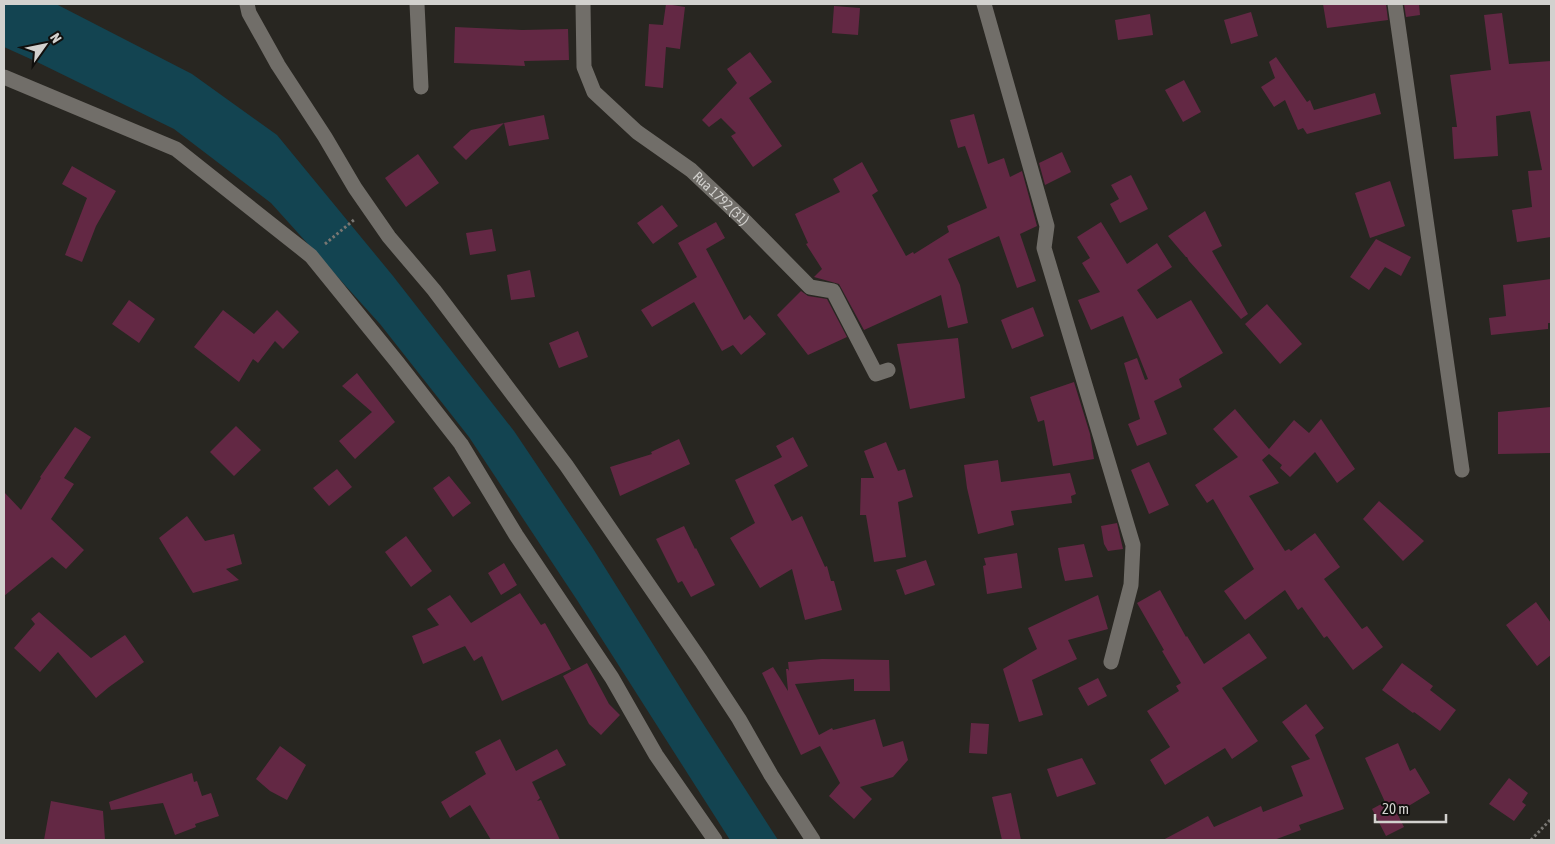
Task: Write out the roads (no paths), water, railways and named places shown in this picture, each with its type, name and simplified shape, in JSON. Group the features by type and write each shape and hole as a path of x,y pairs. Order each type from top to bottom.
{"street":[{"path":"247,4 249,14 278,65 369,208 389,237 439,297 566,465 739,719 771,776 813,840"},
{"path":"417,4 420,87"},
{"name":"Rua 1792 (31)","path":"583,4 584,67 594,92 637,132 691,170 742,218 810,287 833,291 876,374 888,370"},
{"path":"984,4 1047,226 1044,248 1133,545 1132,585 1111,662"},
{"path":"1395,4 1462,470"},
{"path":"4,77 176,149 311,256 461,444 516,535 612,678 656,755 715,840"}],"water":[{"path":"4,4 56,4 192,74 277,135 393,276 514,431 592,547 778,840 730,840 577,600 469,437 380,324 271,203 174,129 4,47"}]}
